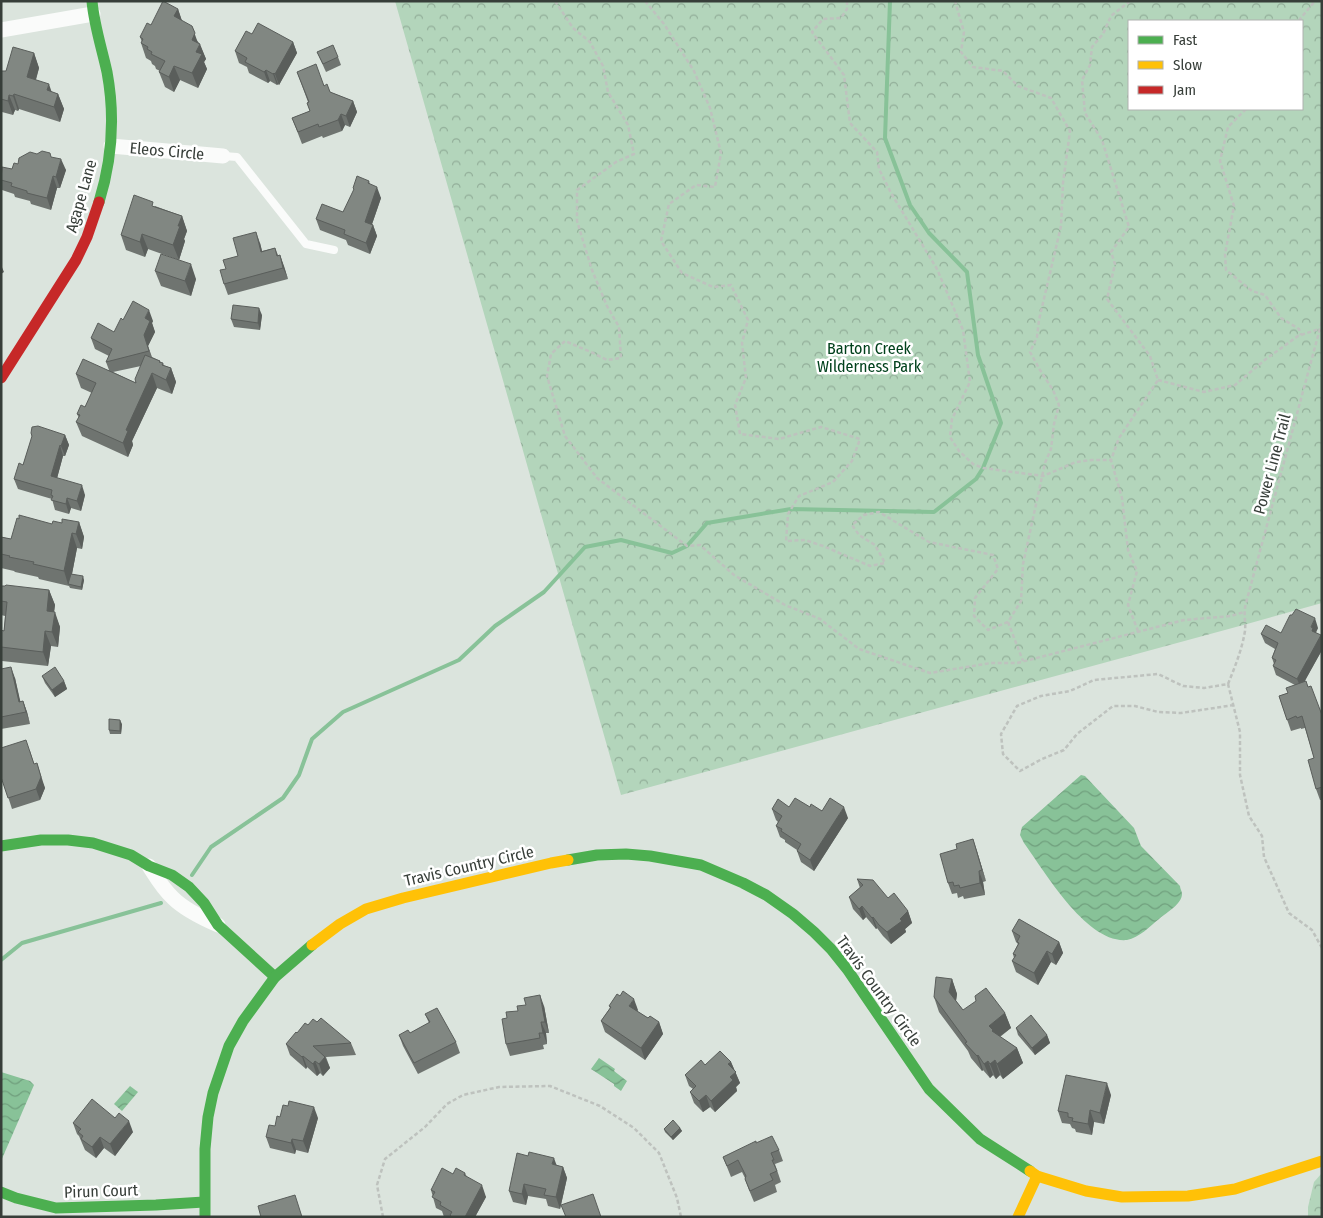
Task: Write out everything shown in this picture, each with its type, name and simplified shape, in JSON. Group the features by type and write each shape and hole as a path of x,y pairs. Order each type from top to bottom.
{"street":[{"path":"1,30 92,8"},
{"name":"Agape Lane","path":"1,378 76,260 88,237 103,188 111,146 111,114 107,74 92,8"},
{"name":"Eleos Circle","path":"111,146 224,156"},
{"path":"1,846 42,840 68,840 93,843 131,855 149,866 172,898 218,925 275,977"},
{"name":"Travis Country Circle","path":"205,1217 205,1149 208,1117 213,1093 229,1046 243,1021 275,977 318,940 340,924 366,909 403,898 551,863 626,854 650,856 701,865 766,895 793,914 831,949 847,969 929,1089 980,1139 1037,1176 1086,1191 1122,1197 1188,1196 1234,1188 1322,1161"},
{"path":"1018,1217 1037,1176"},
{"name":"Pirun Court","path":"1,1192 16,1198 56,1208 85,1212 204,1202"}],"lane":[{"path":"224,156 237,157 306,244 334,250"}],"path":[{"path":"555,1 573,28 590,42 603,66 608,92 628,125 634,154 616,162 577,190 577,221 592,270 607,306 620,327 621,358 606,360 565,341 551,354 547,376 566,436 597,478 688,546 700,545 734,575 785,605 820,620 859,649 930,673 991,663 1017,664 1184,620 1231,616 1244,612"},
{"path":"645,1 664,24 694,71 710,108 721,152 716,187 696,185 669,204 661,241 682,273 713,287 731,285 748,320 742,343 746,378 735,405 740,434 779,439 821,427 860,439 852,461 833,482 799,496 788,514 786,541 805,540 870,566 885,563 875,545 859,535 852,525 864,515 879,512 929,542 992,555 998,568 975,598 974,616 988,630 1008,622 1022,601 1023,564 1045,463 1051,449 1058,405 1053,390 1030,352 1037,337 1039,320 1061,226 1063,183 1070,131 1051,98 1018,86 1002,71 973,67 961,52 964,32 955,1"},
{"path":"847,1 848,9 841,18 823,19 812,32 844,75 850,124 877,152 878,169 937,269 963,330 970,382 952,419 950,437 959,451 973,464 983,468 1043,476 1076,462 1110,460"},
{"path":"1130,1 1111,16 1103,34 1092,47 1090,65 1082,80 1086,113 1102,140 1129,227 1111,252 1115,264 1107,299 1150,356 1158,380"},
{"path":"1300,20 1316,1"},
{"path":"1245,110 1228,127 1220,161 1234,206 1225,254 1226,270 1252,291 1265,295 1281,318 1299,329 1300,336"},
{"name":"Power Line Trail","path":"1228,684 1236,665 1245,629 1244,612 1322,321"},
{"path":"1158,380 1204,392 1235,385 1266,359 1300,336 1320,329"},
{"path":"1138,631 1128,606 1137,571 1128,550 1122,498 1110,460 1119,438 1158,380"},
{"path":"1008,622 1024,661"},
{"path":"1234,705 1181,713 1158,712 1135,706 1113,706 1077,734 1064,750 1020,771 1003,754 1000,734 1017,706 1041,696 1070,690 1094,680 1158,674 1183,686 1204,688 1228,684 1234,705 1240,732 1240,775 1249,816 1262,836 1264,857 1289,913 1312,930 1322,948"},
{"path":"383,1217 377,1185 385,1160 425,1128 447,1104 463,1095 499,1088 550,1086 600,1106 634,1128 659,1153 677,1198 681,1217"}],"green space":[{"name":"Barton Creek Wilderness Park","path":"395,1 1322,1 1322,603 621,795"},
{"path":"1322,1173 1322,1217 1308,1217 1308,1207 1314,1182"}],"water":[{"path":"1081,775 1085,776 1134,828 1141,846 1180,886 1182,894 1177,905 1131,939 1112,938 1097,931 1082,919 1055,887 1020,835 1022,827"},
{"path":"599,1058 615,1069 614,1071 627,1081 621,1091 614,1084 591,1069"},
{"path":"1,1072 30,1081 34,1085 1,1161"},
{"path":"130,1086 138,1092 122,1111 114,1104"}],"building":[{"path":"163,1 178,9 174,16 192,26 195,33 192,40 200,44 196,52 202,54 192,73 174,66 169,77 159,72 165,61 151,54 152,52 147,49 148,47 141,43 143,39 140,37 147,23 151,25"},
{"path":"258,23 293,42 275,74 266,70 264,72 245,62 247,58 235,51 246,31 252,34"},
{"path":"333,45 338,57 323,64 317,52"},
{"path":"13,47 34,53 27,77 49,84 47,90 58,94 54,107 14,94 13,96 9,95 8,101 1,99 1,71 6,71"},
{"path":"316,64 324,86 327,84 330,92 353,101 346,116 341,114 338,120 319,127 318,124 298,132 292,118 310,111 307,103 309,102 297,72"},
{"path":"42,151 50,153 51,157 61,159 56,177 53,176 47,198 27,193 27,191 11,186 12,183 1,180 2,167 12,169 14,163 18,164 19,158 30,152 37,154"},
{"path":"357,176 377,187 365,222 373,225 366,243 344,234 345,230 316,219 322,204 343,212 354,189"},
{"path":"134,195 153,202 152,206 182,216 173,245 142,234 140,242 121,235"},
{"path":"256,232 261,252 275,248 277,256 280,255 283,268 224,284 220,270 226,269 223,260 238,256 233,238"},
{"path":"161,254 191,264 185,281 155,271"},
{"path":"133,301 149,310 145,318 150,321 144,335 149,351 106,362 112,349 91,338 98,323 114,332"},
{"path":"233,305 259,308 258,323 231,319"},
{"path":"145,355 171,368 166,380 152,373 126,430 128,431 123,443 76,422 80,415 77,414 81,405 85,407 96,383 76,374 83,359 136,383 135,379"},
{"path":"38,426 65,435 60,445 51,476 82,485 77,501 67,498 66,504 51,500 53,496 51,495 52,490 14,479 19,463 23,465 32,436 32,427"},
{"path":"19,515 52,524 53,521 62,523 62,519 79,522 76,534 72,533 64,571 1,554 1,537 11,539"},
{"path":"71,574 83,576 81,587 68,584"},
{"path":"1,586 49,590 47,611 55,612 52,632 45,631 43,652 1,647 1,630 4,631 7,602 1,601"},
{"path":"1296,609 1315,618 1311,627 1313,628 1312,631 1321,635 1297,679 1273,666 1276,660 1272,658 1278,643 1261,634 1266,625 1281,633 1290,615"},
{"path":"11,667 19,702 23,701 26,712 1,717 1,669"},
{"path":"55,667 64,681 52,690 42,676"},
{"path":"1306,681 1308,687 1311,686 1322,715 1322,787 1316,789 1308,760 1314,758 1302,716 1297,718 1296,716 1287,720 1279,696 1288,693 1286,688"},
{"path":"109,719 120,720 120,731 109,730"},
{"path":"26,740 34,764 37,763 41,777 36,789 8,798 1,777 1,748"},
{"path":"795,798 810,807 811,804 822,811 830,798 844,807 810,860 797,851 801,844 776,826 782,816 772,809 778,799 789,807"},
{"path":"973,839 982,870 979,871 980,883 960,888 959,885 954,886 953,882 948,883 940,854 957,849 956,844"},
{"path":"857,879 873,880 888,898 894,893 908,911 900,919 902,921 887,932 862,906 859,909 849,897 863,885"},
{"path":"1019,919 1059,942 1052,954 1047,951 1034,973 1012,961 1016,955 1013,954 1019,943 1017,942 1020,936 1012,931"},
{"path":"936,977 952,979 949,992 963,1010 976,1001 975,996 986,988 1005,1013 989,1026 992,1031 1017,1048 997,1064 995,1060 990,1064 988,1061 984,1064 978,1055 965,1043 967,1042 934,997"},
{"path":"623,991 634,999 629,1006 648,1018 650,1016 659,1022 641,1048 601,1021 617,994 620,996"},
{"path":"540,995 545,1022 541,1022 543,1033 539,1033 540,1038 506,1044 502,1019 507,1018 506,1012 518,1011 517,1006 526,1005 524,998"},
{"path":"437,1008 456,1042 414,1063 399,1035 408,1030 410,1033 430,1022 425,1014"},
{"path":"1031,1015 1047,1035 1032,1048 1016,1028"},
{"path":"321,1018 351,1043 313,1046 325,1057 319,1064 315,1061 313,1064 286,1044 305,1023 308,1025 313,1019 317,1022"},
{"path":"720,1051 731,1062 728,1064 736,1072 730,1077 733,1080 711,1101 706,1095 699,1101 690,1092 696,1086 685,1075 701,1060 705,1065"},
{"path":"1066,1075 1107,1083 1100,1113 1090,1110 1088,1124 1072,1121 1073,1118 1068,1117 1068,1113 1058,1111"},
{"path":"92,1099 115,1118 119,1113 129,1121 110,1144 100,1137 92,1147 81,1139 83,1136 78,1132 81,1129 73,1123"},
{"path":"289,1101 314,1107 303,1141 292,1139 291,1143 266,1137 269,1125 275,1126 277,1116 280,1117 283,1105 288,1106"},
{"path":"673,1120 680,1128 671,1137 664,1129"},
{"path":"772,1136 779,1150 771,1153 777,1171 770,1174 773,1180 750,1191 745,1179 746,1176 738,1160 727,1166 723,1157 756,1141 756,1143"},
{"path":"529,1152 554,1158 552,1164 563,1167 556,1197 544,1195 546,1189 524,1184 522,1194 509,1191 517,1153 528,1156"},
{"path":"442,1168 453,1174 456,1168 482,1185 465,1217 452,1217 450,1215 452,1212 440,1205 441,1202 432,1197 435,1192 431,1190"},
{"path":"593,1194 601,1217 566,1217 561,1205"},
{"path":"295,1195 302,1217 261,1217 258,1206"}],"waterway":[{"path":"192,875 211,847 283,798 299,775 312,739 343,712 459,660 495,626 544,592 585,547 621,540 672,553 687,546 707,523 791,509 934,512 976,479 983,468 1001,423 978,355 967,272 929,233 910,205 885,138 890,1"},
{"path":"1,960 22,943 161,903"}],"traffic: fast":[{"path":"92,1 96,28 107,72 111,105 109,154 99,202"},
{"path":"1,846 41,840 68,840 93,843 131,855 149,866 172,875 189,887 204,903 218,925 275,977"},
{"path":"568,860 597,855 626,854 650,856 701,865 766,895 793,914 831,949 847,969 929,1089 980,1139 1030,1171"},
{"path":"205,1217 205,1149 208,1117 213,1093 229,1046 243,1021 275,977 312,945"},
{"path":"1,1192 16,1198 56,1208 204,1202"}],"traffic: slow":[{"path":"312,945 340,924 366,909 403,898 568,860"},
{"path":"1030,1171 1037,1176 1086,1191 1122,1197 1188,1196 1235,1189 1322,1161"},
{"path":"1018,1217 1037,1176"}],"traffic: jam":[{"path":"1,378 76,260 87,237 99,202"}]}
